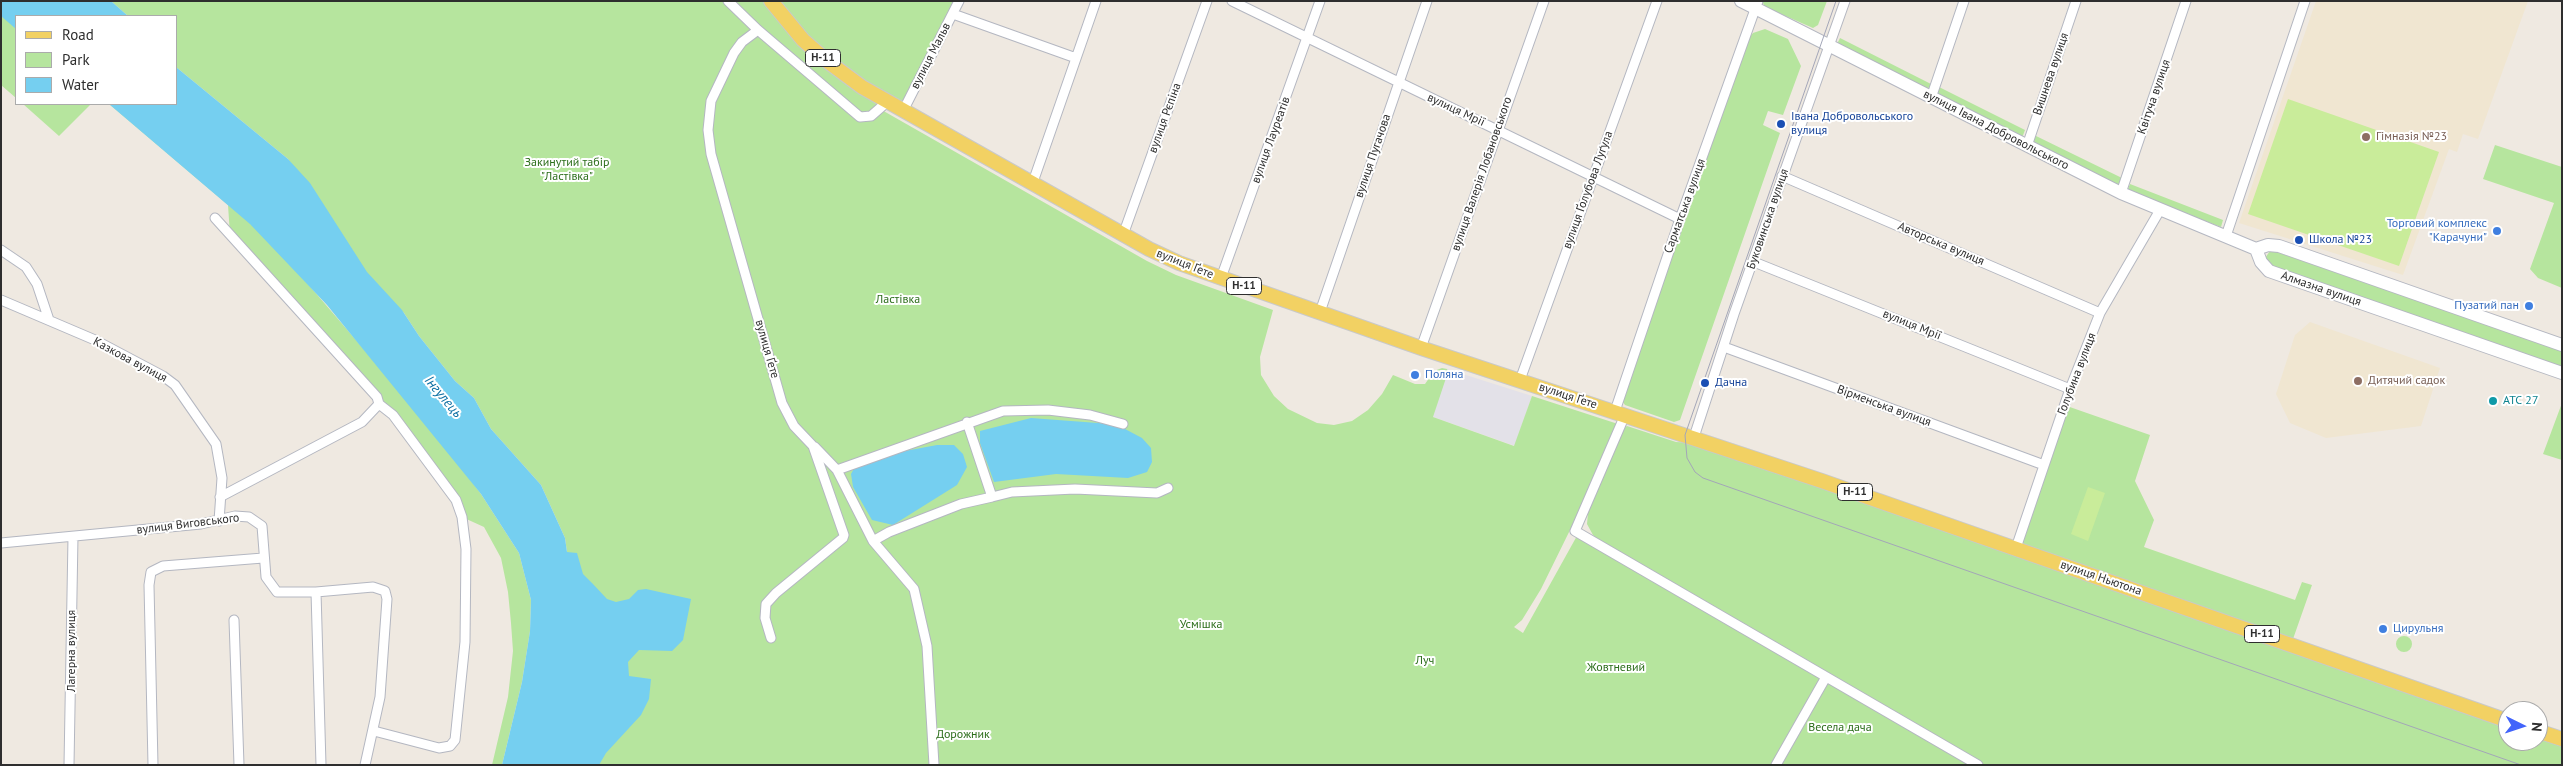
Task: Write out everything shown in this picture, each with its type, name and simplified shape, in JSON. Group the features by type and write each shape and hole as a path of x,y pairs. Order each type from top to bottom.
{"main road":[{"name":"Н-11","path":"771,1 794,30 827,61 887,102"},
{"name":"вулиця Ґете","path":"887,102 1171,260 1421,348 1694,438"},
{"name":"вулиця Ньютона","path":"1694,438 2016,548 2498,717"},
{"path":"2548,734 2562,739"}],"street":[{"path":"728,1 758,30 860,118 871,116 887,102"},
{"name":"вулиця Мальв","path":"903,111 959,1"},
{"path":"1033,182 1096,1"},
{"name":"вулиця Рєпіна","path":"1123,235 1206,1"},
{"name":"вулиця Мрії","path":"1232,1 1398,84 1680,219"},
{"name":"вулиця Лауреатів","path":"1220,278 1320,1"},
{"name":"вулиця Пугачова","path":"1320,312 1427,1"},
{"name":"вулиця Валерія Лобановського","path":"1421,348 1544,1"},
{"name":"вулиця Ґолубова Луґула","path":"1520,380 1592,176 1657,1"},
{"name":"вулиця Івана Добровольського","path":"1741,1 1757,5 1829,46 2121,193 2256,249"},
{"name":"Буковинська вулиця","path":"1694,438 1782,176 1845,1"},
{"path":"1931,98 1964,1"},
{"name":"Вишнева вулиця","path":"2026,146 2076,1"},
{"name":"Квітуча вулиця","path":"2121,193 2186,1"},
{"path":"2226,236 2305,1"},
{"name":"Сарматська вулиця","path":"1757,5 1618,398 1620,413 1575,531 1826,677"},
{"path":"953,14 1076,58"},
{"name":"вулиця Ґете","path":"758,30 742,42 734,53 712,101 708,130 711,154 782,403 794,426 813,446 842,527 843,538 776,593 766,604 765,618 771,638"},
{"name":"Авторська вулиця","path":"1782,176 2100,313"},
{"name":"Голубина вулиця","path":"2016,548 2070,389 2100,313 2160,210"},
{"path":"215,218 377,397 379,404 393,415 456,500 465,532 465,642 460,699 453,744 447,748 439,748 374,732"},
{"path":"2256,249 2268,245 2279,246 2562,345"},
{"name":"Алмазна вулиця","path":"2256,249 2261,262 2269,271 2562,373"},
{"path":"1,250 26,267 37,284 49,320"},
{"name":"вулиця Мрії","path":"1754,262 2070,389"},
{"name":"Казкова вулиця","path":"1,300 49,320 142,364 175,385 216,444 222,478 219,521"},
{"name":"Вірменська вулиця","path":"1724,347 2044,465"},
{"path":"220,497 362,422 379,404"},
{"path":"836,470 967,422 1003,411 1048,410 1090,415 1123,424"},
{"path":"967,422 992,497"},
{"path":"813,446 836,470 873,541 906,578 919,602 927,646 934,765"},
{"path":"873,541 888,532 961,504 1012,492 1075,489 1158,493 1168,488"},
{"name":"вулиця Виговського","path":"1,543 219,521 235,516 249,517 262,526 263,558 266,577 277,592 316,592"},
{"name":"Лагерна вулиця","path":"70,765 73,537"},
{"path":"153,765 149,585 151,572 162,566 263,558"},
{"path":"322,765 316,592 373,587 385,591 387,599 380,696 374,732 365,765"},
{"path":"234,620 239,765"},
{"path":"1776,765 1826,677 1978,765"}],"shaded area":[{"name":"Гімназія №23","path":"2316,1 2528,1 2478,139 2463,134 2457,152 2449,149 2403,275 2239,223"},
{"name":"Дитячий садок","path":"2310,322 2440,368 2421,426 2326,438 2290,423 2276,394 2295,335"},
{"path":"1447,369 1532,396 1515,446 1433,417"}],"green space":[{"path":"1,1 15,15 15,97 1,85"},
{"path":"111,1 959,1 903,111 887,102 880,109 1147,261 1176,275 1273,310 1260,357 1261,375 1274,396 1288,409 1317,423 1334,425 1352,421 1368,410 1382,394 1393,375 1415,384 1425,384 1434,371 1442,368 1447,369 1448,372 1433,417 1514,446 1532,396 1618,424 1601,467 1541,589 1522,620 1514,627 1523,633 1578,534 1603,546 1593,535 1587,524 1588,513 1624,428 1627,426 1676,442 1694,443 2498,723 2498,751 2548,751 2548,740 2562,745 2562,765 542,765 567,552 565,538 541,485 491,429 474,398 455,381 419,336 404,313 368,281 288,159 178,69 178,15 127,15"},
{"path":"1762,1 1827,1 1818,25 1813,28 1765,7"},
{"path":"1765,29 1788,39 1801,66 1783,115 1768,111 1763,125 1780,133 1680,420 1674,422 1625,405 1620,398 1749,38 1753,33"},
{"path":"1840,38 1931,84 1928,89 1837,44"},
{"path":"1939,87 2025,130 2022,138 1936,95"},
{"path":"2288,99 2439,152 2399,266 2248,214"},
{"path":"24,105 90,105 59,136"},
{"path":"110,105 187,143 380,368 385,366 481,494 519,553 531,600 530,631 522,682 502,765 492,765 508,697 513,651 508,592 501,558 484,527 462,517 417,447 230,235 228,205"},
{"path":"2034,135 2122,178 2118,186 2031,143"},
{"path":"2495,145 2562,167 2562,288 2538,278 2530,269 2554,203 2483,179"},
{"path":"2130,184 2223,220 2221,227 2127,191"},
{"path":"2270,251 2562,351 2562,368 2271,267 2265,258"},
{"path":"2562,403 2562,460 2543,454"},
{"path":"2064,405 2150,435 2135,481 2154,520 2144,547 2295,600 2302,582 2312,585 2293,639 2018,543"},
{"path":"2088,487 2105,493 2088,541 2071,534"},
{"path":"2401,636 2407,636 2412,641 2410,650 2401,652 2396,647 2396,641"}],"water":[{"path":"1,1 111,1 127,15 15,15 15,28 1,16"},
{"name":"Інгулець","path":"178,69 288,159 310,183 367,272 402,310 419,336 455,381 474,398 491,429 541,485 565,538 567,552 577,553 583,574 607,599 616,602 629,599 638,590 646,589 691,599 683,640 672,651 639,650 628,662 629,676 651,679 649,699 641,715 606,753 599,765 502,765 522,682 530,631 531,600 519,553 481,494 327,305 250,224 110,105 178,105"},
{"path":"1031,418 1111,424 1125,429 1142,438 1151,448 1152,462 1147,472 1128,478 1056,474 994,482 980,443 980,431"},
{"path":"937,445 954,445 963,454 967,467 957,485 893,525 872,520 853,487 851,474 855,467 889,454"}],"tram line":[{"path":"1836,1 1685,435 1687,458 1695,472 1703,478 2521,765"}],"place":[{"name":"Івана Добровольського вулиця","path":"1781,124"},
{"name":"Гімназія №23","path":"2366,137"},
{"name":"Торговий комплекс \"Карачуни\"","path":"2497,231"},
{"name":"Школа №23","path":"2299,240"},
{"name":"Пузатий пан","path":"2529,306"},
{"name":"Поляна","path":"1415,375"},
{"name":"Дитячий садок","path":"2358,381"},
{"name":"Дачна","path":"1705,383"},
{"name":"АТС 27","path":"2493,401"},
{"name":"Цирульня","path":"2383,629"}],"park label":[{"name":"Закинутий табір \"Ластівка\"","path":"567,170"},
{"name":"Ластівка","path":"898,300"},
{"name":"Усмішка","path":"1201,625"},
{"name":"Луч","path":"1425,661"},
{"name":"Жовтневий","path":"1616,668"},
{"name":"Весела дача","path":"1840,728"},
{"name":"Дорожник","path":"963,735"}]}
